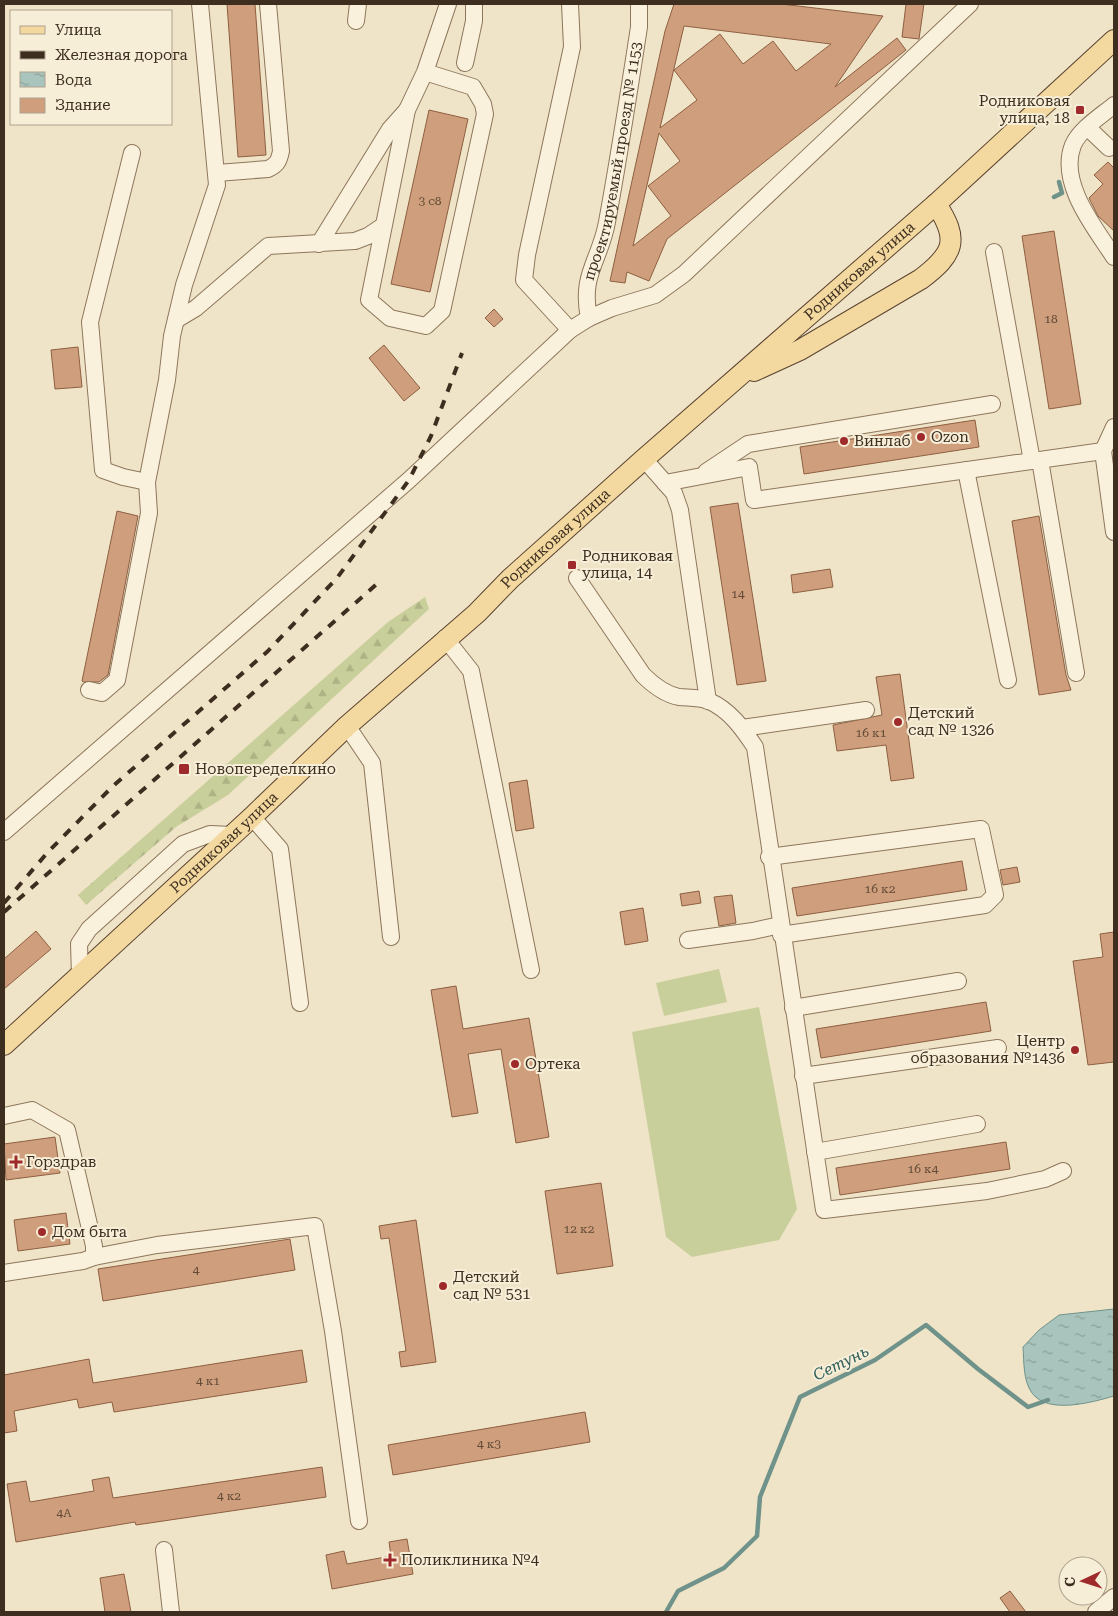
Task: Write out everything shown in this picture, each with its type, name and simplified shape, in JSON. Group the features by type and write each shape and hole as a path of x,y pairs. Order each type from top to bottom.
{"main road":[{"name":"Родниковая улица","path":"4,1045 252,817 347,726 445,638 477,613 510,580 644,459 936,204 1114,40"},
{"path":"734,380 800,350 921,279 938,266 947,256 951,243 948,223 936,204"}],"street":[{"path":"89,690 102,694 117,680 149,513 147,482 176,320 184,285 214,199 217,173 213,166 200,4"},
{"path":"217,173 268,168 275,166 279,160 281,151 268,4"},
{"path":"356,22 358,4"},
{"path":"425,72 473,87 483,104 485,114 442,311 426,326 390,318 369,300 407,110 425,72 448,4"},
{"path":"465,63 474,22 474,4"},
{"path":"570,4 572,47 527,255 524,280 570,330"},
{"name":"проектируемый проезд № 1153","path":"589,318 585,298 588,277 607,225 639,27 639,4"},
{"path":"4,832 408,480 570,330 589,318 612,308 655,295 684,274 970,4"},
{"path":"1114,105 1088,128 1074,145 1070,168 1079,202 1107,236 1114,257"},
{"path":"319,244 390,129 407,110"},
{"path":"1088,128 1109,148"},
{"path":"132,153 90,322 103,470 147,482"},
{"path":"176,320 196,308 268,246 354,241 368,236 383,226"},
{"path":"994,252 1076,673"},
{"path":"700,476 748,444 992,404"},
{"path":"1114,427 1102,451 1114,532"},
{"path":"665,483 750,467 754,500 1102,451"},
{"path":"644,459 674,493 680,510 708,701"},
{"path":"966,470 1008,680"},
{"path":"577,578 643,675 654,686 678,696 708,701 722,708 742,728 754,747 769,857 824,1210 986,1191 1045,1179 1063,1171"},
{"path":"445,638 471,671 531,970"},
{"path":"742,728 866,710"},
{"path":"347,726 372,763 391,937"},
{"path":"252,817 280,849 300,1002"},
{"path":"688,940 985,905 995,896 981,829 769,857"},
{"path":"80,976 79,944 89,929 183,844 210,834 232,835"},
{"path":"793,1008 958,981"},
{"path":"803,1076 998,1048"},
{"path":"4,1116 32,1110 68,1130 94,1246 94,1257"},
{"path":"815,1152 977,1124"},
{"path":"4,1273 83,1261 94,1257 157,1246 315,1226 333,1331 359,1521"},
{"path":"164,1550 171,1612"},
{"path":"1096,1612 1114,1597"}],"green space":[{"path":"425,597 429,609 228,795 176,827 86,905 78,895 388,622"},
{"path":"719,969 727,1002 664,1016 656,983"},
{"path":"759,1007 797,1209 779,1240 692,1257 666,1237 632,1032"}],"water":[{"path":"1114,1309 1114,1396 1071,1405 1049,1404 1039,1400 1032,1393 1027,1383 1024,1371 1023,1347 1039,1330 1059,1315"}],"building":[{"path":"227,4 255,4 266,155 238,157"},
{"path":"674,4 781,4 883,16 835,87 897,38 906,50 667,239 649,281 627,272 625,283 610,281 665,31","holes":["684,26 831,44 796,71 773,41 743,64 720,34 674,70 697,100 660,128","659,133 680,161 648,186 671,216 633,246"]},
{"path":"906,4 924,4 919,39 902,37"},
{"path":"429,110 468,119 430,292 391,284"},
{"path":"1108,162 1114,168 1114,231 1098,216 1089,198 1103,184 1094,175"},
{"path":"1054,231 1081,404 1049,409 1022,236"},
{"path":"494,309 503,319 494,327 485,318"},
{"path":"384,345 420,388 404,401 369,358"},
{"path":"78,347 82,387 55,389 51,350"},
{"path":"975,420 979,447 804,474 800,447"},
{"path":"738,503 766,681 737,685 710,507"},
{"path":"117,511 138,516 108,675 99,682 84,682 82,681"},
{"path":"1039,516 1066,675 1071,690 1039,695 1012,521"},
{"path":"830,569 833,587 793,593 791,575"},
{"path":"900,674 914,778 891,781 886,745 837,751 833,725 882,715 876,677"},
{"path":"527,780 534,828 516,831 509,783"},
{"path":"962,861 967,890 797,916 792,888"},
{"path":"1017,867 1020,882 1003,885 1000,870"},
{"path":"699,891 701,903 682,906 680,894"},
{"path":"732,895 736,923 719,926 714,897"},
{"path":"643,908 648,941 625,945 620,912"},
{"path":"36,931 51,949 4,989 4,959"},
{"path":"1114,932 1114,1062 1088,1065 1073,961 1103,957 1100,934"},
{"path":"456,986 463,1029 529,1018 549,1137 516,1143 501,1049 468,1054 478,1113 452,1117 431,990"},
{"path":"986,1002 991,1031 821,1058 816,1029"},
{"path":"55,1137 60,1173 6,1180 4,1144"},
{"path":"1006,1142 1010,1169 840,1195 836,1168"},
{"path":"601,1183 613,1266 557,1274 545,1191"},
{"name":"Дом быта","path":"66,1213 70,1244 18,1251 14,1220"},
{"path":"416,1220 436,1362 401,1367 399,1352 406,1351 389,1238 381,1239 379,1226"},
{"path":"290,1239 295,1270 103,1301 98,1269"},
{"path":"302,1350 307,1382 114,1412 112,1402 79,1408 77,1399 14,1411 17,1431 4,1433 4,1375 89,1359 93,1383"},
{"path":"585,1412 590,1442 393,1475 388,1445"},
{"path":"322,1467 326,1497 136,1525 135,1522 16,1542 7,1484 26,1481 30,1502 94,1491 92,1480 109,1477 113,1498"},
{"name":"Поликлиника №4","path":"407,1539 413,1574 332,1589 326,1555 344,1551 347,1564 391,1556 389,1542"},
{"path":"124,1574 131,1612 105,1612 100,1578"},
{"path":"1010,1591 1026,1612 1010,1612 1000,1598"}],"waterway":[{"path":"1054,197 1062,193 1059,182"},
{"name":"Сетунь","path":"666,1612 678,1591 724,1568 757,1536 760,1497 800,1397 875,1360 926,1325 978,1369 1028,1407 1048,1400"}],"railway":[{"path":"4,903 48,852 113,786 268,651 337,578 409,480 431,436 462,353"},
{"path":"4,912 378,583"}],"place":[{"name":"Родниковая улица, 18","path":"1080,110"},
{"name":"Ozon","path":"921,437"},
{"name":"Винлаб","path":"844,441"},
{"name":"Родниковая улица, 14","path":"572,565"},
{"name":"Детский сад № 1326","path":"898,722"},
{"name":"Новопеределкино","path":"184,769"},
{"name":"Центр образования №1436","path":"1075,1050"},
{"name":"Ортека","path":"515,1064"},
{"name":"Горздрав","path":"16,1162"},
{"name":"Дом быта","path":"42,1232"},
{"name":"Детский сад № 531","path":"443,1286"},
{"name":"Поликлиника №4","path":"390,1560"}]}
